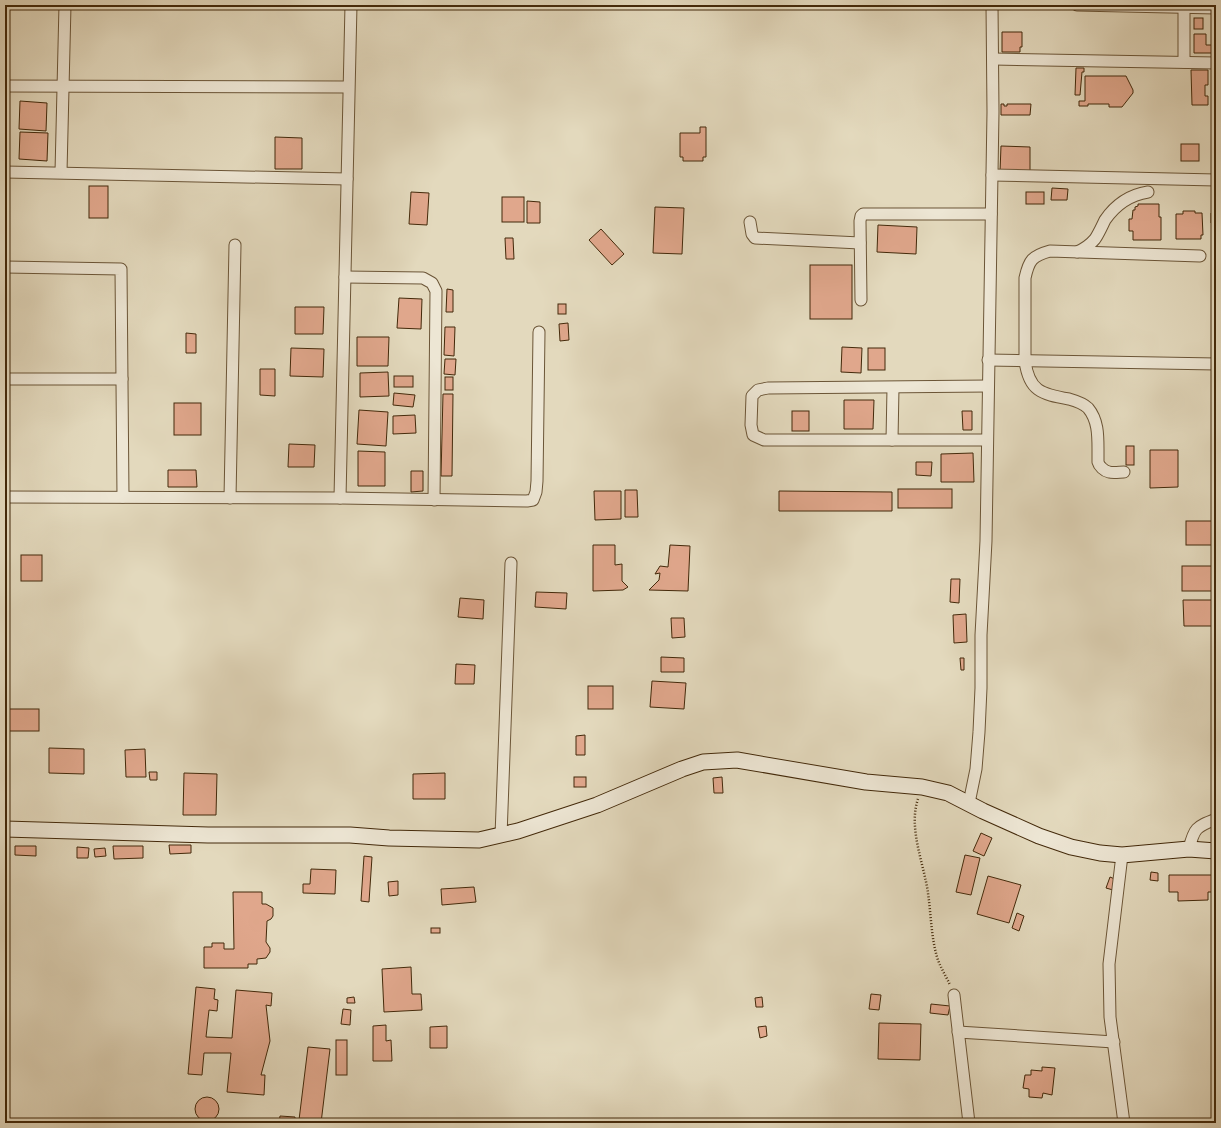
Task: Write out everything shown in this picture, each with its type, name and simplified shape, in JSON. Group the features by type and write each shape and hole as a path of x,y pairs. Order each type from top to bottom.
{"street":[{"path":"61,172 65,5"},
{"path":"340,498 351,5"},
{"path":"969,803 976,769 980,725 981,635 986,541 992,175 992,5"},
{"path":"1077,5 1216,8"},
{"path":"1184,7 1184,62"},
{"path":"993,59 1216,63"},
{"path":"5,86 348,86"},
{"path":"5,172 347,179"},
{"path":"992,175 1216,180"},
{"path":"1077,252 1089,245 1095,239 1106,219 1125,199 1140,193 1148,192"},
{"path":"861,300 860,221 863,214 991,214"},
{"path":"750,222 752,234 755,238 860,243"},
{"path":"230,498 235,245"},
{"path":"1124,472 1108,472 1098,463 1098,438 1096,425 1094,417 1087,407 1077,401 1048,394 1037,389 1030,382 1025,361 1025,278 1028,266 1032,259 1039,254 1050,251 1200,256"},
{"path":"5,267 121,269 123,497"},
{"path":"345,277 423,278 432,283 436,291 434,500"},
{"path":"5,497 533,500 536,492 537,480 539,332"},
{"path":"988,360 1216,364"},
{"path":"5,379 122,379"},
{"path":"988,386 768,388 758,390 752,396 750,425 753,435 764,440 988,440"},
{"path":"892,440 893,388"},
{"path":"500,836 511,563"},
{"path":"5,829 208,835 350,835 389,838 479,840 500,836 597,805 682,769 703,762 737,760 866,782 922,787 948,793 1039,836 1071,847 1100,853 1122,855 1189,849 1216,851"},
{"path":"1189,849 1195,829 1216,819"},
{"path":"1122,855 1109,964 1110,1017 1124,1123"},
{"path":"954,995 968,1123"},
{"path":"958,1032 1114,1042"}],"path":[{"path":"922,787 917,803 915,833 925,874 937,957 954,995"}],"building":[{"path":"1194,18 1203,18 1203,29 1194,29"},
{"path":"1002,32 1022,32 1022,47 1020,47 1020,52 1002,52"},
{"path":"1194,34 1206,34 1206,45 1214,45 1214,53 1194,53"},
{"path":"1076,68 1084,68 1084,72 1082,72 1080,95 1075,95"},
{"path":"1191,70 1208,70 1208,85 1205,85 1205,96 1208,96 1208,105 1192,105"},
{"path":"1085,76 1126,76 1133,93 1122,107 1109,107 1109,104 1088,104 1088,106 1079,106 1079,101 1085,101"},
{"path":"20,101 47,103 46,131 19,129"},
{"path":"1001,104 1007,106 1007,104 1031,104 1030,115 1001,115"},
{"path":"700,127 706,127 706,157 703,157 703,161 683,161 683,157 680,157 680,133 700,133"},
{"path":"20,132 48,133 47,161 19,159"},
{"path":"275,137 302,138 302,169 275,169"},
{"path":"1181,144 1199,144 1199,161 1181,161"},
{"path":"1001,146 1030,147 1030,172 1000,172"},
{"path":"89,186 108,186 108,218 89,218"},
{"path":"1052,188 1068,189 1067,200 1051,200"},
{"path":"411,192 429,193 427,225 409,224"},
{"path":"1026,192 1044,192 1044,204 1026,204"},
{"path":"502,197 524,197 524,222 502,222"},
{"path":"527,201 540,202 540,223 527,223"},
{"path":"1138,204 1159,204 1159,217 1161,217 1161,240 1133,240 1133,231 1129,231 1129,219 1132,219 1133,210 1135,210 1135,207 1138,206"},
{"path":"655,207 684,208 682,254 653,253"},
{"path":"1183,211 1195,211 1195,213 1202,213 1203,235 1201,235 1201,239 1176,239 1176,214 1183,214"},
{"path":"1211,213 1216,213 1216,233 1215,223 1211,223"},
{"path":"878,225 917,227 916,254 877,252"},
{"path":"601,229 624,254 612,265 589,240"},
{"path":"505,238 513,238 514,259 506,259"},
{"path":"810,265 852,265 852,319 810,319"},
{"path":"447,289 453,290 453,312 446,312"},
{"path":"399,298 422,299 421,329 397,328"},
{"path":"558,304 566,304 566,314 558,314"},
{"path":"295,307 324,307 323,334 295,334"},
{"path":"568,323 569,340 560,341 559,324"},
{"path":"445,327 455,327 454,356 444,355"},
{"path":"186,333 196,334 196,353 186,353"},
{"path":"357,337 389,337 388,366 357,366"},
{"path":"842,347 862,348 861,373 841,372"},
{"path":"291,348 324,349 323,377 290,376"},
{"path":"868,348 885,348 885,370 868,370"},
{"path":"445,359 456,359 455,375 444,374"},
{"path":"260,369 275,369 275,396 260,395"},
{"path":"388,372 389,396 360,397 360,373"},
{"path":"394,376 413,376 413,387 394,387"},
{"path":"445,377 453,377 453,390 445,390"},
{"path":"394,393 415,395 413,407 393,405"},
{"path":"443,394 453,394 452,476 441,476"},
{"path":"844,400 874,400 873,429 844,429"},
{"path":"174,403 201,403 201,435 174,435"},
{"path":"359,410 388,412 386,446 357,444"},
{"path":"792,411 809,411 809,431 792,431"},
{"path":"962,411 972,411 972,430 963,430"},
{"path":"415,415 416,433 393,434 393,416"},
{"path":"289,444 315,445 314,467 288,467"},
{"path":"1126,446 1134,446 1134,465 1126,465"},
{"path":"1150,450 1178,450 1178,487 1150,488"},
{"path":"358,451 385,452 385,486 358,486"},
{"path":"973,453 974,482 941,482 941,454"},
{"path":"916,462 932,462 931,476 916,475"},
{"path":"1213,469 1216,469 1216,493 1213,493"},
{"path":"168,470 196,470 197,487 168,487"},
{"path":"411,471 423,471 423,491 411,492"},
{"path":"898,489 952,489 952,508 898,508"},
{"path":"625,490 637,490 638,517 625,517"},
{"path":"594,491 621,491 621,519 595,520"},
{"path":"779,491 892,492 892,511 779,511"},
{"path":"1186,521 1214,521 1214,545 1186,545"},
{"path":"593,545 615,545 615,565 622,564 622,581 628,587 623,590 593,591"},
{"path":"670,545 690,546 688,591 649,590 659,580 660,573 655,574 660,566 668,567"},
{"path":"21,555 42,555 42,581 21,581"},
{"path":"1182,566 1216,566 1216,591 1182,591"},
{"path":"951,579 960,579 959,603 950,602"},
{"path":"536,592 567,593 566,609 535,607"},
{"path":"460,598 484,600 483,619 458,617"},
{"path":"1183,600 1213,600 1213,626 1184,626"},
{"path":"966,614 967,642 954,643 953,615"},
{"path":"671,618 684,618 685,637 672,638"},
{"path":"661,657 684,658 684,672 661,672"},
{"path":"960,658 964,658 964,670 961,670"},
{"path":"456,664 475,665 474,684 455,684"},
{"path":"652,681 686,683 684,709 650,707"},
{"path":"588,686 613,686 613,709 588,709"},
{"path":"6,709 39,709 39,731 6,731"},
{"path":"585,735 585,755 576,755 576,736"},
{"path":"49,748 84,749 84,774 49,773"},
{"path":"145,749 146,777 126,777 125,750"},
{"path":"149,772 157,772 157,780 150,780"},
{"path":"184,773 217,774 216,815 183,815"},
{"path":"445,773 445,799 413,799 413,774"},
{"path":"574,777 586,777 586,787 574,787"},
{"path":"722,777 723,793 714,793 713,778"},
{"path":"981,833 992,838 984,856 973,851"},
{"path":"169,845 191,845 191,853 170,854"},
{"path":"15,846 36,846 36,856 15,855"},
{"path":"113,846 143,846 143,858 114,859"},
{"path":"77,847 89,848 88,858 77,858"},
{"path":"105,848 106,856 95,857 94,849"},
{"path":"965,855 980,858 971,895 956,892"},
{"path":"364,856 372,857 369,902 361,901"},
{"path":"311,869 336,870 335,894 303,893 303,884 310,884"},
{"path":"1151,872 1158,873 1158,881 1150,880"},
{"path":"1169,875 1216,875 1216,892 1208,892 1208,900 1178,901 1178,892 1169,892"},
{"path":"988,876 1021,885 1009,923 977,914"},
{"path":"1110,877 1117,880 1113,890 1106,888"},
{"path":"398,881 398,895 389,896 388,882"},
{"path":"474,887 476,902 442,905 441,889"},
{"path":"233,892 262,892 262,904 266,904 273,908 273,916 267,921 266,942 270,948 270,952 266,958 257,959 257,964 248,964 248,968 204,968 204,947 212,947 212,943 224,943 224,949 234,949"},
{"path":"1017,913 1024,916 1019,931 1012,928"},
{"path":"431,928 440,928 440,933 431,933"},
{"path":"411,967 412,994 421,994 422,1010 384,1012 382,969"},
{"path":"196,987 215,989 214,999 218,1000 217,1011 209,1010 206,1037 232,1038 236,990 272,993 271,1006 266,1005 270,1041 261,1075 265,1075 264,1095 227,1092 231,1053 204,1053 202,1075 188,1074"},
{"path":"871,994 881,995 879,1010 869,1009"},
{"path":"354,997 355,1003 347,1003 347,998"},
{"path":"762,997 763,1007 756,1007 755,998"},
{"path":"931,1004 950,1006 948,1015 930,1013"},
{"path":"343,1009 351,1010 350,1025 341,1024"},
{"path":"879,1023 921,1024 920,1060 878,1059"},
{"path":"386,1025 386,1041 391,1040 392,1061 373,1061 373,1026"},
{"path":"447,1026 447,1048 430,1048 430,1027"},
{"path":"766,1026 767,1036 760,1038 758,1027"},
{"path":"336,1040 347,1040 347,1075 336,1075"},
{"path":"308,1047 330,1049 321,1123 299,1120"},
{"path":"1042,1067 1055,1068 1052,1095 1043,1093 1042,1098 1029,1097 1029,1089 1023,1088 1025,1075 1031,1075 1031,1070 1042,1071"},
{"path":"207,1097 215,1101 219,1109 215,1117 207,1121 199,1117 195,1109 199,1101"},
{"path":"280,1116 295,1117 295,1123 279,1123"}]}
